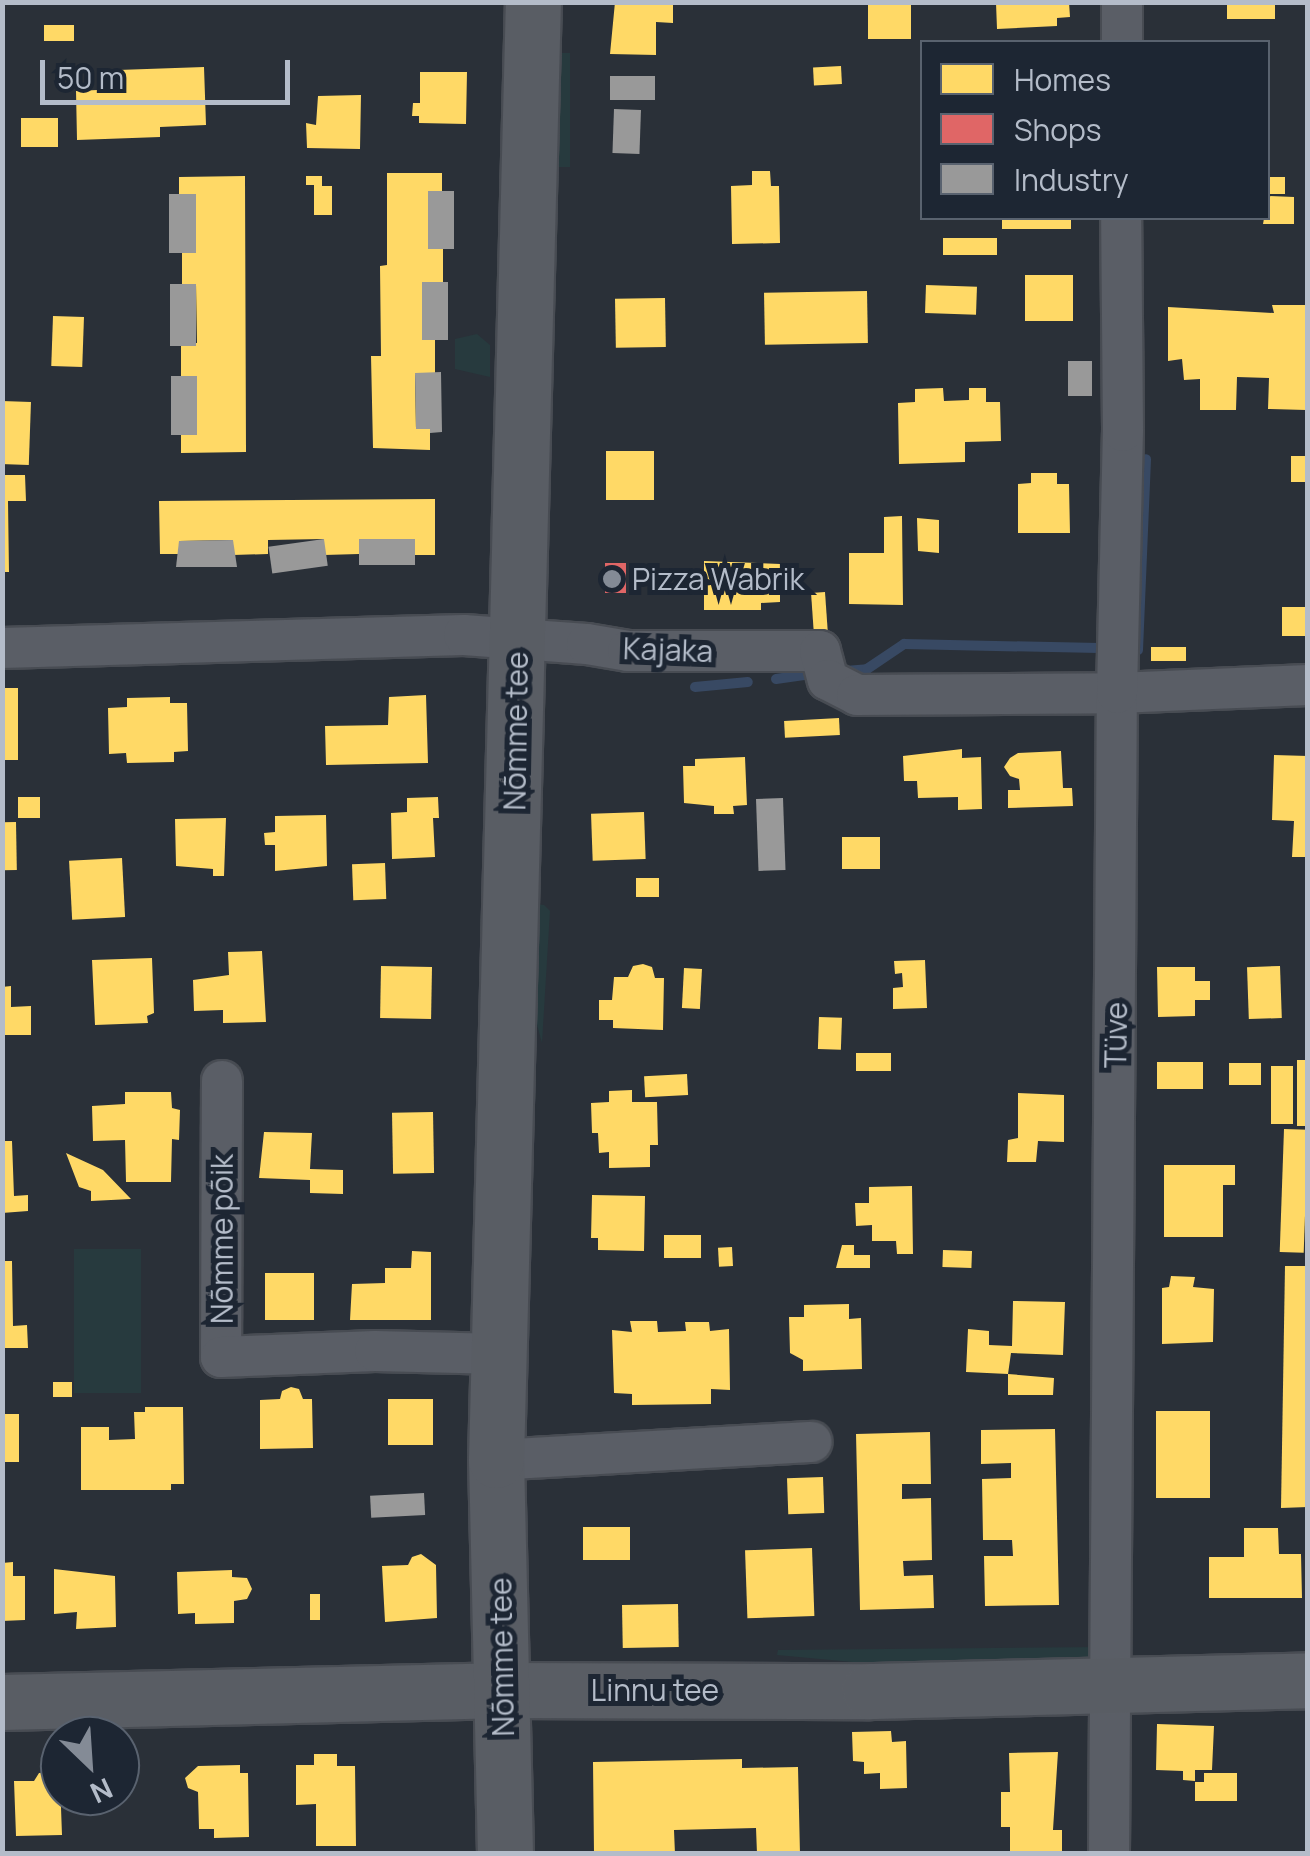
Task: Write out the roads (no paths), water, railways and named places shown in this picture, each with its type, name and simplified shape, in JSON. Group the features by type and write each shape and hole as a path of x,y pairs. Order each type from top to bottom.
{"street":[{"name":"Nõmme tee","path":"505,1854 496,1460 502,1354 533,2"},
{"path":"1122,2 1122,40"},
{"name":"Tüve","path":"1109,1854 1117,693 1123,432 1121,220"},
{"name":"Kajaka","path":"2,648 464,634 628,652 820,651 828,680 857,694 1117,693 1308,685"},
{"name":"Nõmme põik","path":"222,1080 221,1357 375,1351 502,1354"},
{"path":"496,1460 811,1442"},
{"name":"Linnu tee","path":"2,1702 504,1690 870,1691 1308,1680"}],"waterway":[{"path":"1138,650 1146,459"},
{"path":"846,671 867,669 904,644 1099,648"},
{"path":"776,679 806,675"},
{"path":"695,687 748,682"}],"place":[{"name":"Pizza Wabrik","path":"612,579"}]}
